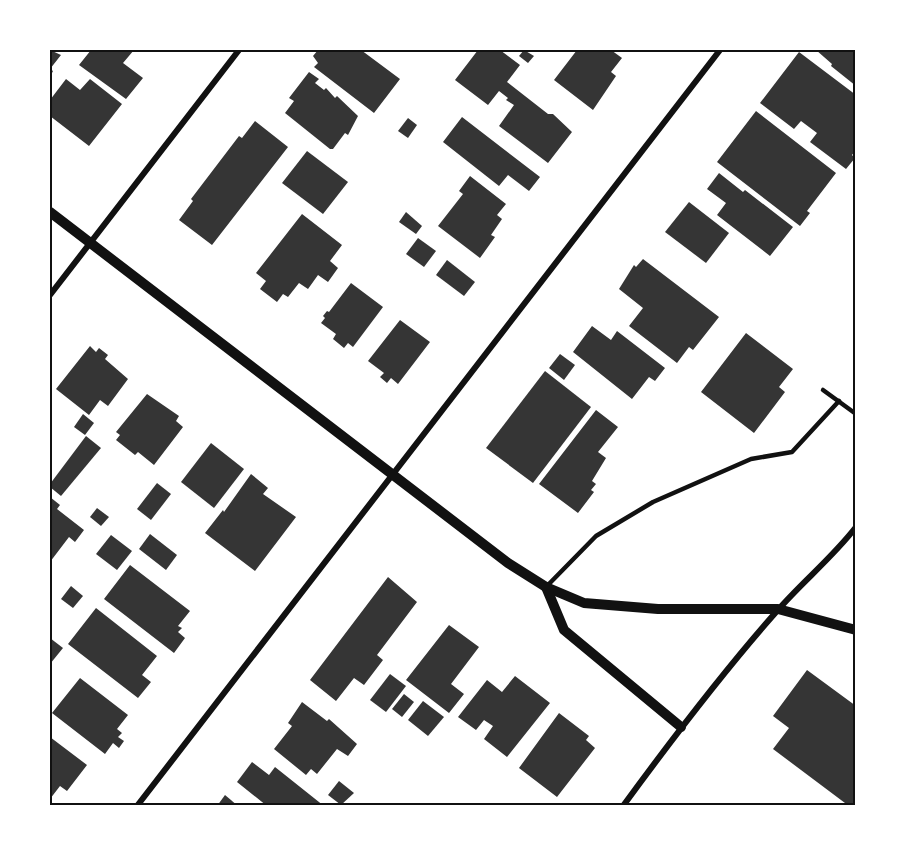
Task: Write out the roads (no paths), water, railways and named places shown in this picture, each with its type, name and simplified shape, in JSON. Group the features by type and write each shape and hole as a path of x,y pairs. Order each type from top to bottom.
{"street":[{"path":"50,295 239,50"},
{"path":"137,806 720,50"},
{"path":"50,212 391,475 508,563 546,587 584,603 658,609 778,609 855,630"},
{"path":"623,806 681,727 778,609 840,547 855,528"},
{"path":"546,587 564,630 681,727"}],"lane":[{"path":"823,390 855,414"},
{"path":"546,587 596,536 653,502 751,459 792,452 838,401"}]}
